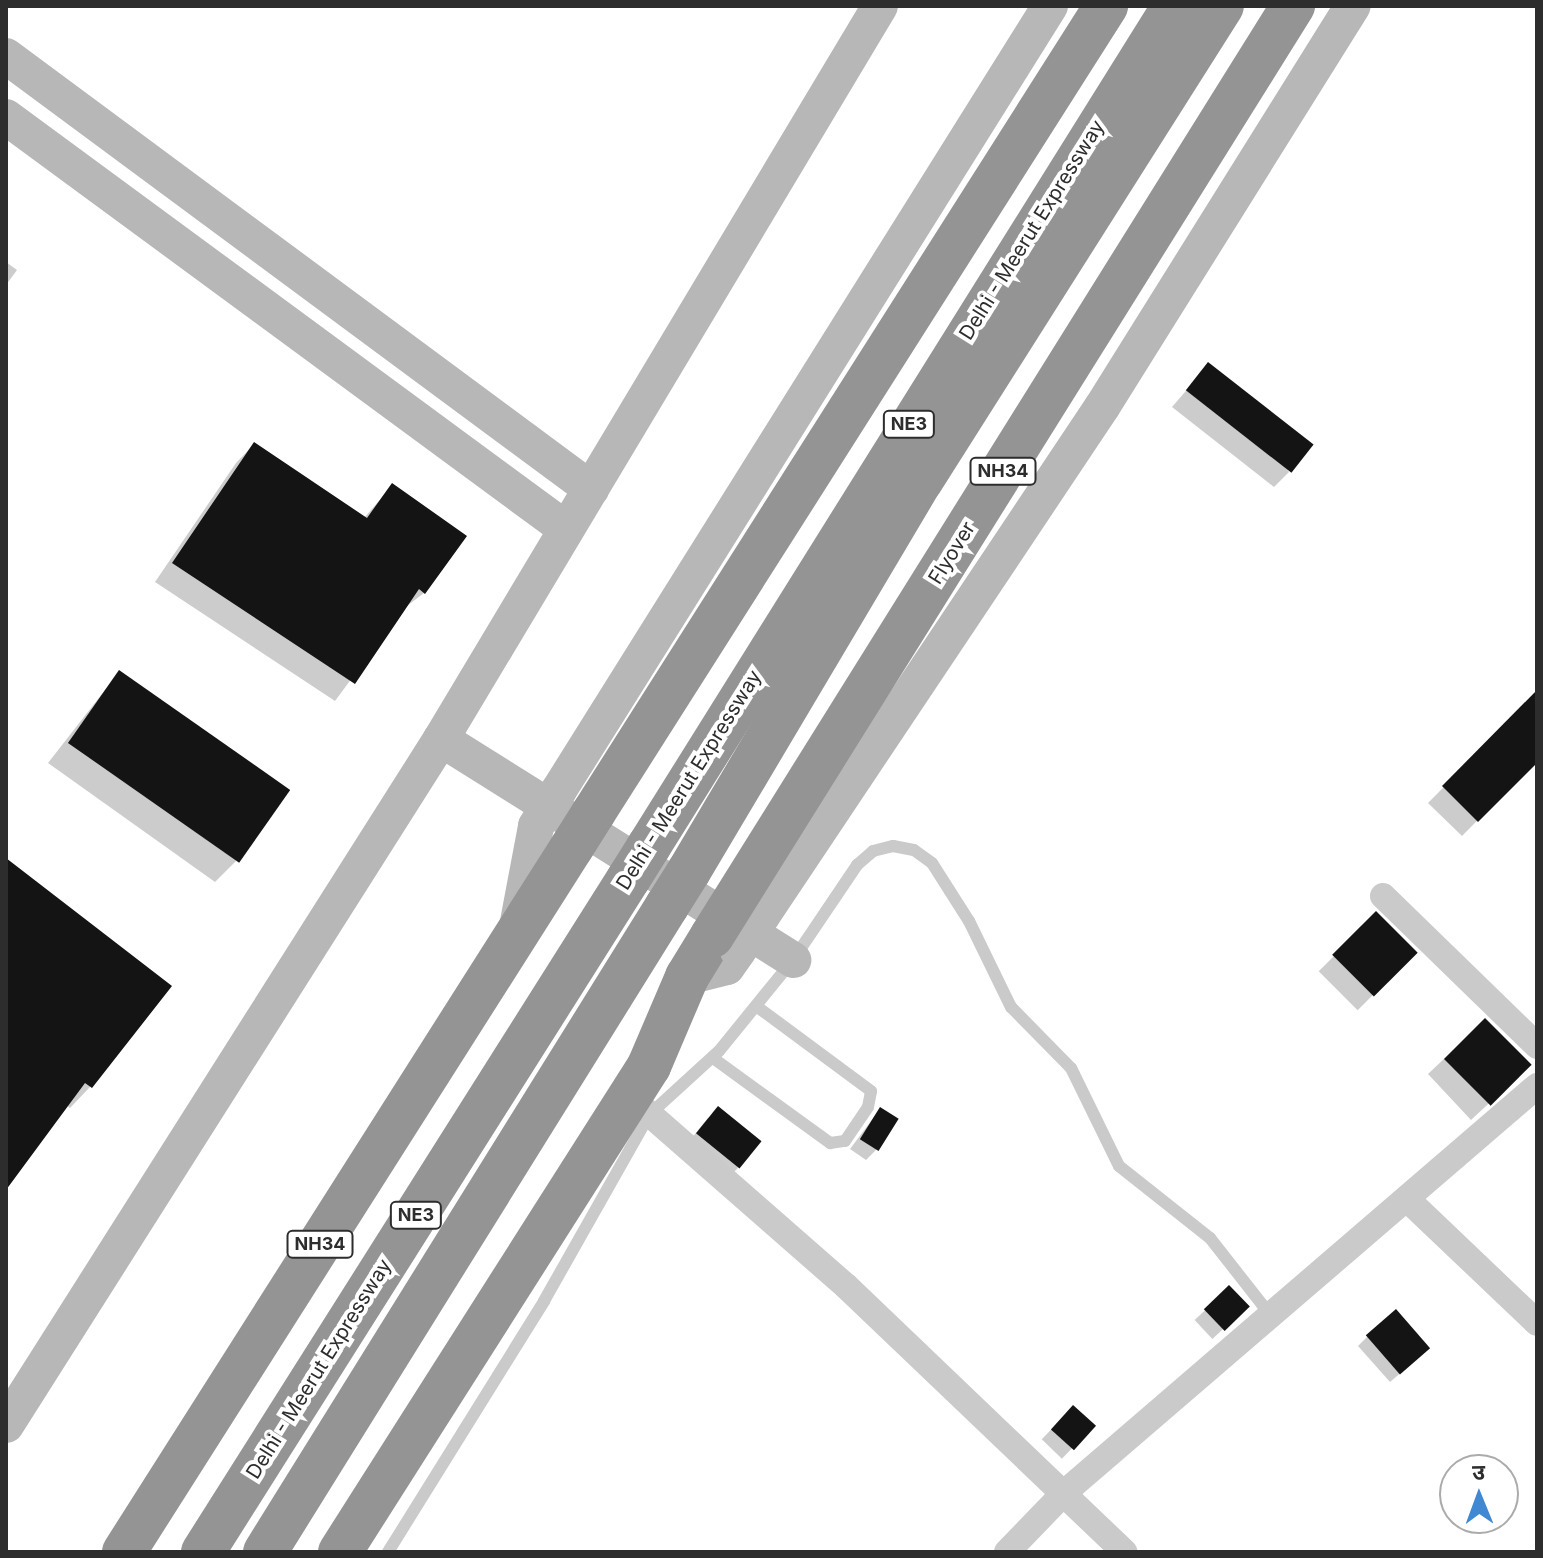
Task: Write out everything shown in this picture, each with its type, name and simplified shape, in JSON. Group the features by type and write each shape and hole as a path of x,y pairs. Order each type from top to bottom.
{"highway":[{"name":"NH34","path":"124,1552 515,937 554,836 1106,6"},
{"name":"Delhi - Meerut Expressway","path":"203,1552 1174,6"},
{"name":"Delhi - Meerut Expressway","path":"265,1552 678,888 921,481 1222,6"},
{"name":"Flyover","path":"640,1105 687,977 725,943 1293,6"},
{"name":"NH34","path":"340,1552 640,1105"}],"main road":[{"path":"6,1425 441,739 880,6"},
{"path":"554,836 559,790 1050,6"},
{"path":"725,943 762,916 1102,407 1353,6"},
{"path":"6,56 591,489"},
{"path":"6,117 566,529"},
{"path":"441,739 793,960"}],"street":[{"path":"1383,896 1537,1046"},
{"path":"1007,1552 1065,1492 1537,1086"},
{"path":"640,1105 846,1286 1065,1492 1124,1552"},
{"path":"1408,1200 1537,1323"}],"lane":[{"path":"388,1552 551,1289 640,1105 713,1058 793,960 857,865 873,851 893,846 914,850 932,863 969,921 1003,994 1071,1068 1119,1166 1210,1238 1272,1317"},
{"path":"713,1058 830,1143 845,1141 868,1107 871,1091 756,1006"}],"building":[{"path":"1208,362 1314,444 1291,473 1186,390"},
{"path":"254,442 367,518 392,483 467,536 425,594 419,589 355,684 172,563"},
{"path":"119,670 290,790 239,863 68,743"},
{"path":"1537,690 1537,763 1478,822 1442,786"},
{"path":"6,858 172,986 92,1088 85,1083 6,1190"},
{"path":"1376,911 1418,953 1374,997 1332,955"},
{"path":"1485,1018 1532,1065 1491,1106 1444,1059"},
{"path":"718,1106 762,1141 739,1168 696,1133"},
{"path":"880,1107 899,1119 879,1151 860,1139"},
{"path":"1229,1285 1250,1307 1225,1331 1204,1309"},
{"path":"1396,1309 1430,1348 1400,1374 1366,1335"},
{"path":"1073,1405 1096,1426 1074,1450 1051,1430"}]}
